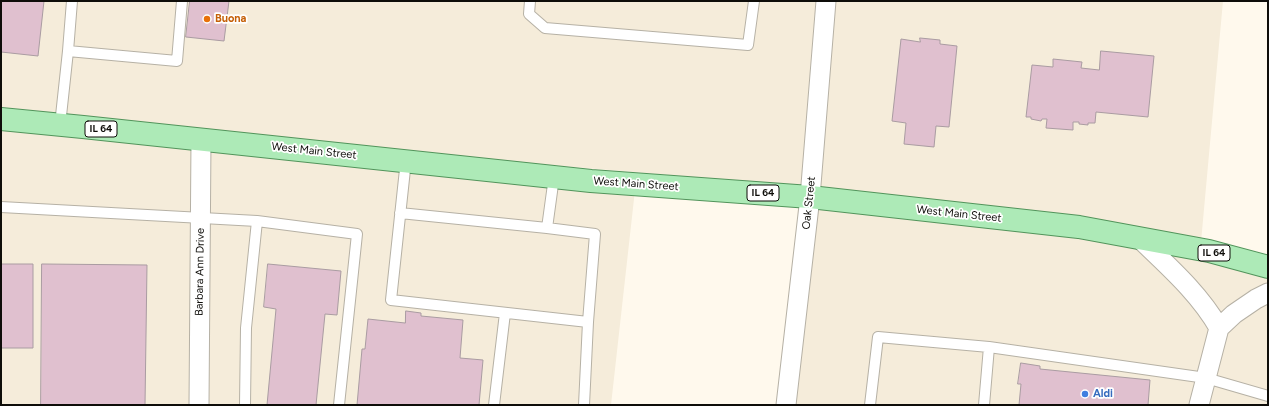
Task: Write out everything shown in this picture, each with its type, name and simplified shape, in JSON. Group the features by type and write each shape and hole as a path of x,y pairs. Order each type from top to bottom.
{"main road":[{"name":"West Main Street","path":"1,120 591,180 810,197 1079,227 1209,251 1268,267"}],"street":[{"name":"Oak Street","path":"786,405 810,197 826,1"},
{"name":"Barbara Ann Drive","path":"199,405 201,140"},
{"path":"1139,238 1177,275 1212,316 1219,328"},
{"path":"1199,405 1219,328 1234,314 1256,299 1268,293"}],"lane":[{"path":"60,125 72,1"},
{"path":"68,51 177,61 182,1"},
{"path":"530,1 529,14 545,28 748,45 754,1"},
{"path":"406,160 391,300 588,322"},
{"path":"547,228 554,176"},
{"path":"1,207 257,221 357,234 340,405"},
{"path":"400,213 595,234 588,322 584,405"},
{"path":"245,405 246,328 257,221"},
{"path":"494,405 505,313"},
{"path":"870,405 878,337 989,346 1206,378 1268,396"},
{"path":"984,405 989,346"}],"shaded area":[{"path":"1,1 816,1 801,186 489,160 1,107"},
{"path":"834,1 1223,1 1201,242 820,189"},
{"path":"1,128 635,190 611,405 1,405"},
{"path":"819,205 1096,236 1226,264 1268,278 1268,405 794,405"}],"building":[{"path":"1,1 44,1 38,56 1,52"},
{"name":"Buona","path":"190,1 229,1 224,41 186,37"},
{"path":"920,38 940,40 940,44 957,46 949,127 936,126 934,147 904,144 906,123 892,121 901,39 920,42"},
{"path":"1101,51 1154,56 1148,117 1096,112 1095,123 1088,123 1088,125 1073,122 1073,130 1046,128 1047,119 1042,119 1041,121 1031,119 1031,117 1026,117 1032,65 1053,67 1053,59 1082,62 1081,68 1099,70"},
{"path":"1,264 33,264 33,348 1,348"},
{"path":"42,264 147,265 145,405 41,405"},
{"path":"268,264 341,271 337,315 325,314 316,405 267,405 276,309 264,307"},
{"path":"406,311 421,313 421,316 463,320 460,358 483,360 479,405 357,405 362,349 365,349 368,319 405,323"},
{"name":"Aldi","path":"1021,363 1040,366 1040,369 1150,380 1148,405 1019,405 1021,384 1018,384"}],"place":[{"name":"Buona","path":"207,19"},
{"name":"Aldi","path":"1085,394"}]}
